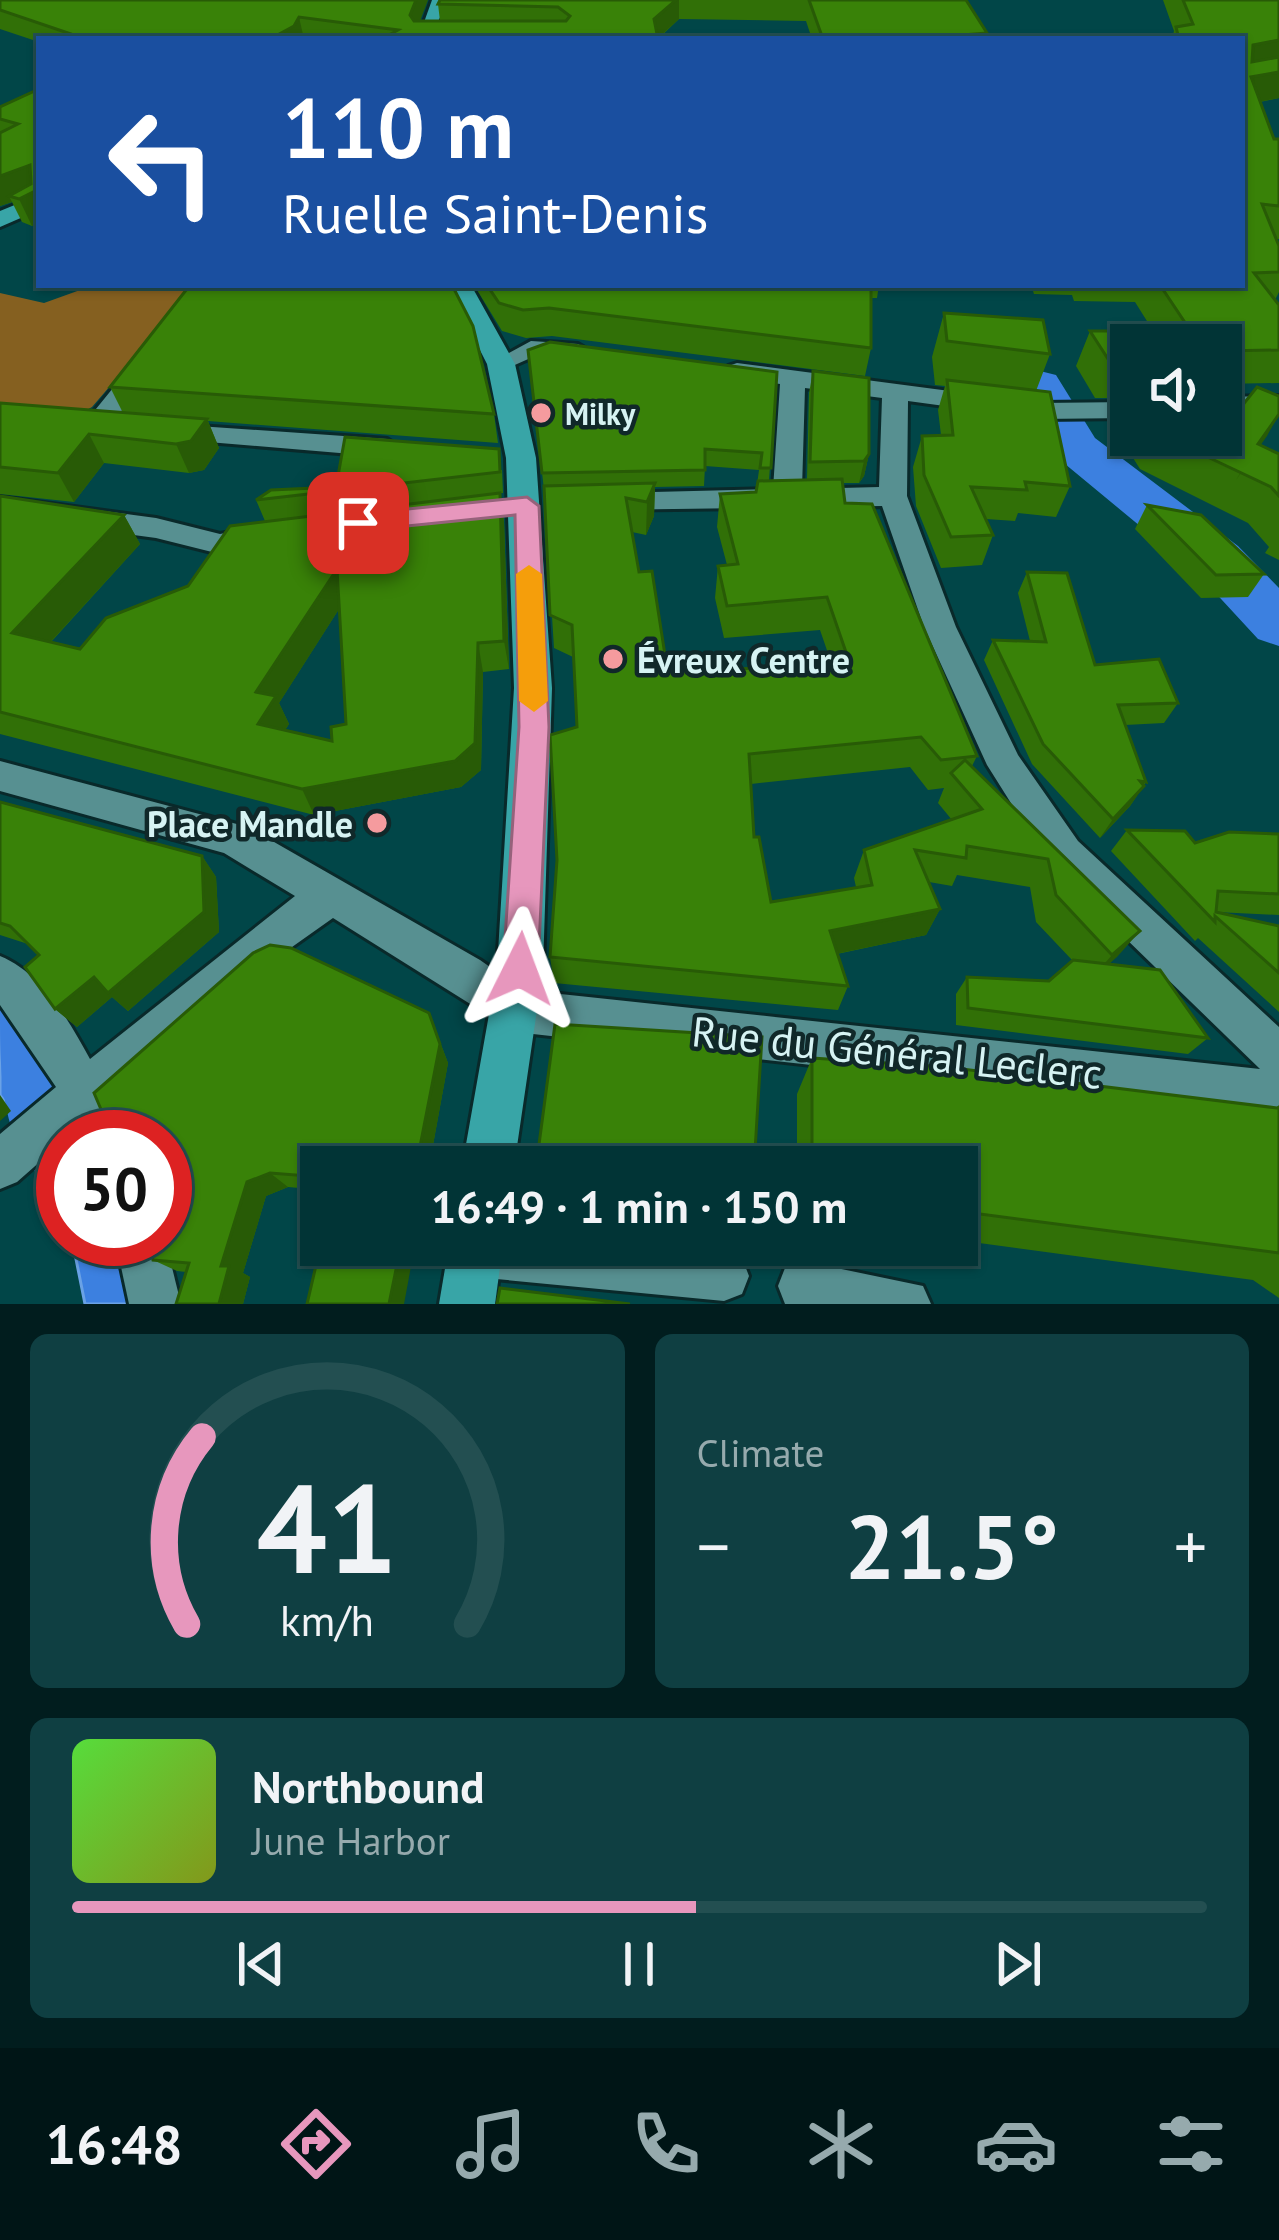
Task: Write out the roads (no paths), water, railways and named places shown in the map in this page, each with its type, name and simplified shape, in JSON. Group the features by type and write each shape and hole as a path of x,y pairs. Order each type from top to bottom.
{"main road":[{"path":"427,36 440,1"},
{"path":"0,220 36,203"},
{"path":"461,292 501,364 526,506 533,765 515,1011 492,1146"}],"street":[{"path":"429,0 440,1"},
{"path":"428,296 461,292"},
{"path":"166,338 87,426 415,450"},
{"path":"501,364 530,348 595,353"},
{"path":"705,367 1053,411 1110,410"},
{"path":"787,501 793,378"},
{"path":"895,392 892,496 967,690 1005,765 1052,836 1279,1057"},
{"path":"483,455 521,458"},
{"path":"592,504 892,496"},
{"path":"0,507 156,529 220,544 287,531"},
{"path":"0,776 235,839 465,974 515,1011"},
{"path":"8,1158 253,950 307,910 338,897"},
{"path":"0,977 38,1021 91,1110"},
{"name":"Rue du Général Leclerc","path":"515,1011 1279,1094"},
{"path":"146,1266 155,1304"},
{"path":"473,1267 724,1276"},
{"path":"803,1286 905,1304"}],"water":[{"path":"1077,427 1096,455 1152,500 1142,504 1053,437 1051,428"},
{"path":"0,1011 51,1074 10,1109 0,1095"},
{"path":"77,1266 129,1266 135,1304 85,1304"}],"waterway":[{"path":"1040,385 1077,448 1218,560 1279,624"},
{"path":"0,1047 39,1110"}],"place":[{"name":"Milky","path":"541,413"},
{"name":"Évreux Centre","path":"613,659"},
{"name":"Place Mandle","path":"377,823"}]}
